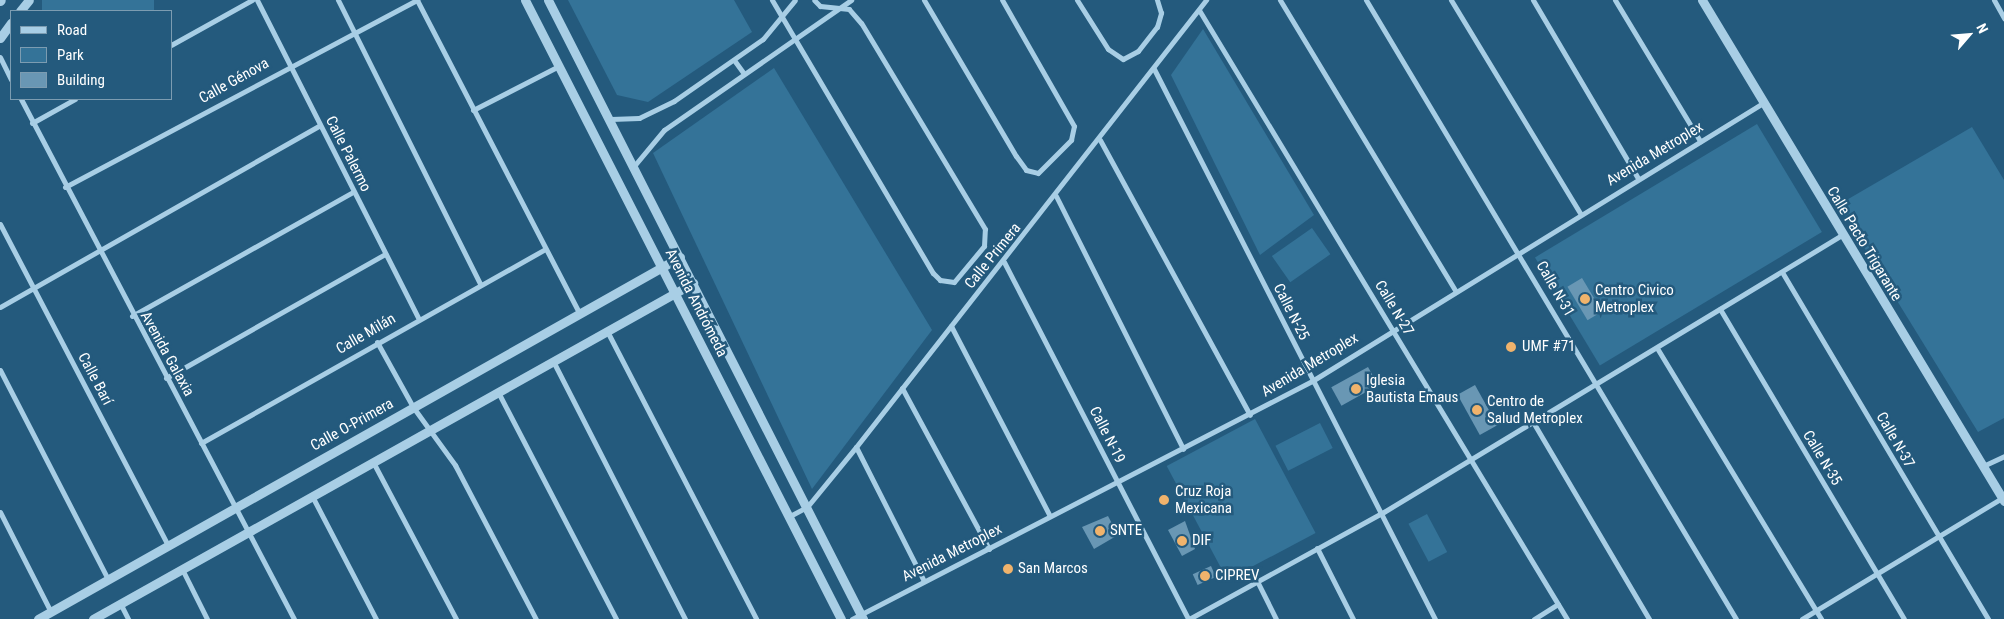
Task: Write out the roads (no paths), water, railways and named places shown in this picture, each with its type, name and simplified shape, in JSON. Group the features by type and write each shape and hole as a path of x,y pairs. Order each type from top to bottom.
{"street":[{"path":"21,10 29,0"},
{"path":"172,44 252,0"},
{"name":"Calle Palermo","path":"257,0 419,319"},
{"path":"338,0 480,284"},
{"path":"417,0 579,313"},
{"name":"Calle Génova","path":"65,188 290,64 417,0"},
{"name":"Avenida Andrómeda","path":"525,0 841,619"},
{"name":"Avenida Andrómeda","path":"548,0 611,119 862,617"},
{"path":"772,0 933,273 948,282 959,278 984,246 985,229 861,23 842,7 820,6 814,0"},
{"path":"611,119 639,118 656,112 734,60 783,19 795,0"},
{"path":"634,166 664,130 851,0"},
{"path":"924,0 1026,170 1045,170 1071,140 1073,119 1002,0"},
{"path":"1077,0 1108,49 1123,59 1138,52 1157,27 1161,13 1156,0"},
{"name":"Calle Primera","path":"788,517 806,507 856,446 1100,140 1206,0"},
{"path":"1280,0 1455,290"},
{"name":"Calle N-31","path":"1366,0 1518,251 1736,619"},
{"path":"1451,0 1580,214"},
{"path":"1533,0 1638,178"},
{"path":"1616,0 1700,141"},
{"name":"Calle Pacto Trigarante","path":"1702,0 1842,235 2003,499"},
{"path":"1994,0 2004,18"},
{"name":"Calle N-27","path":"1199,10 1567,619"},
{"path":"0,38 10,24"},
{"path":"0,57 10,78"},
{"path":"734,60 744,74"},
{"path":"473,110 559,66"},
{"name":"Calle N-25","path":"1154,70 1435,619"},
{"name":"Avenida Galaxia","path":"21,100 132,316 249,531 294,619"},
{"path":"32,123 73,100"},
{"name":"Avenida Metroplex","path":"852,619 862,617 924,581 1250,415 1312,380 1518,251 1763,103"},
{"path":"0,307 100,253 320,125"},
{"path":"1100,140 1250,415"},
{"path":"132,316 353,192"},
{"path":"1056,196 1183,449"},
{"name":"Calle Barí","path":"0,224 168,544"},
{"path":"1188,619 1382,513 1842,235"},
{"name":"Calle Milán","path":"201,443 377,342 545,249"},
{"path":"166,378 386,254"},
{"name":"Calle O-Primera","path":"38,619 680,256"},
{"name":"Calle N-19","path":"1004,262 1188,619"},
{"name":"Calle N-37","path":"1782,272 1937,537 1988,619"},
{"path":"93,619 606,330 693,283"},
{"name":"Calle N-35","path":"1720,309 1904,619"},
{"path":"951,326 1050,516"},
{"path":"606,330 756,619"},
{"path":"377,342 414,407 455,466 536,619"},
{"path":"1657,348 1821,619"},
{"path":"553,361 685,619"},
{"path":"0,370 108,579"},
{"path":"902,388 989,549"},
{"path":"498,392 616,619"},
{"path":"1533,422 1649,619"},
{"path":"856,446 924,581"},
{"path":"1983,466 2004,456"},
{"path":"373,462 456,619"},
{"path":"312,496 376,619"},
{"path":"1802,619 2003,499"},
{"path":"0,512 51,612"},
{"path":"1317,548 1353,619"},
{"path":"182,568 207,619"},
{"path":"1257,581 1276,619"},
{"path":"120,603 128,619"},
{"path":"1534,619 1558,604"}],"place":[{"name":"Centro Civico Metroplex","path":"1585,299"},
{"name":"UMF #71","path":"1511,347"},
{"name":"Iglesia Bautista Emaus","path":"1356,389"},
{"name":"Centro de Salud Metroplex","path":"1477,410"},
{"name":"Cruz Roja Mexicana","path":"1164,500"},
{"name":"SNTE","path":"1100,531"},
{"name":"DIF","path":"1182,541"},
{"name":"San Marcos","path":"1008,569"},
{"name":"CIPREV","path":"1205,576"}]}
